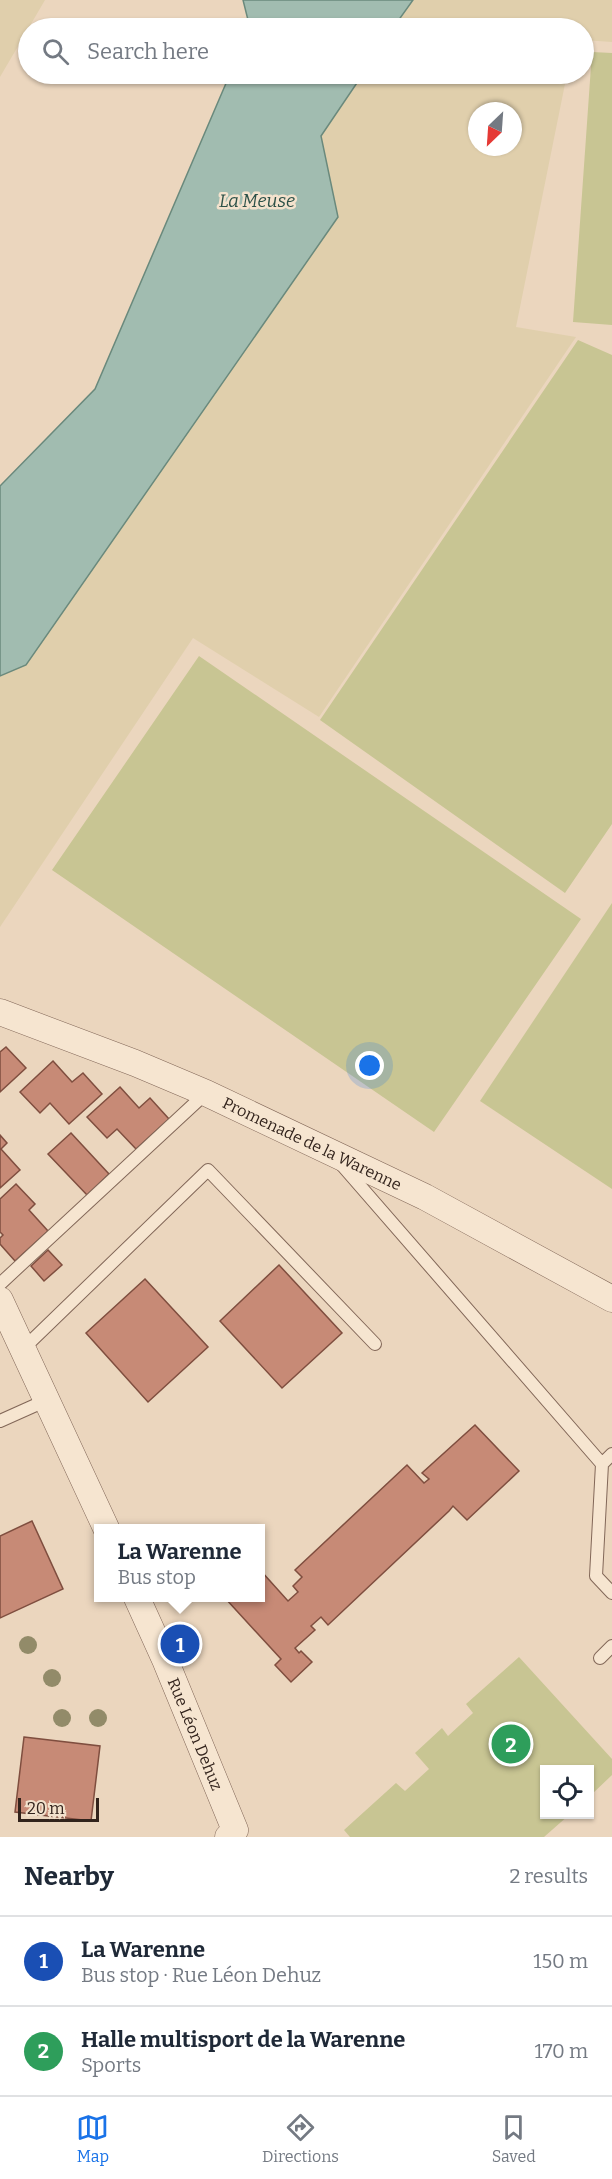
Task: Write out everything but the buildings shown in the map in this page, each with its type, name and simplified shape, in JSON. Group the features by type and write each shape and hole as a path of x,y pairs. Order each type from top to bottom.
{"street":[{"name":"Promenade de la Warenne","path":"0,1012 135,1063 330,1152 425,1197 612,1299"},
{"path":"0,1300 104,1524"},
{"name":"Rue Léon Dehuz","path":"139,1602 235,1830 228,1837"}],"lane":[{"path":"0,1284 206,1094"},
{"path":"330,1152 602,1464 596,1576 612,1593"},
{"path":"23,1349 208,1170 375,1344"},
{"path":"0,1421 47,1400"},
{"path":"602,1464 612,1455"},
{"path":"600,1658 612,1646"}],"shaded area":[{"path":"0,0 45,0 34,18 18,18 18,46 0,77"},
{"path":"413,0 612,0 612,42 594,41 594,18 400,18"},
{"path":"594,52 612,53 612,325 573,322 590,84 594,84"},
{"path":"356,84 565,84 516,327 576,337 319,717 193,638 0,927 0,676 26,665 338,217 321,136"},
{"path":"578,340 612,355 612,824 565,893 320,720"},
{"path":"199,656 581,919 434,1132 52,870"},
{"path":"612,903 612,1189 480,1101"},
{"path":"519,1657 612,1759 612,1775 594,1792 594,1765 540,1765 540,1819 564,1819 544,1837 350,1837 344,1830 396,1783 405,1791 429,1769 415,1753 442,1728 448,1736 473,1713 466,1704"}],"water":[{"path":"243,0 413,0 400,18 248,18"},
{"name":"La Meuse","path":"226,84 356,84 321,136 338,217 26,665 0,676 0,486 95,389"}],"place":[{"name":"La Warenne","path":"180,1644"},
{"name":"Halle multisport de la Warenne","path":"511,1744"}]}
